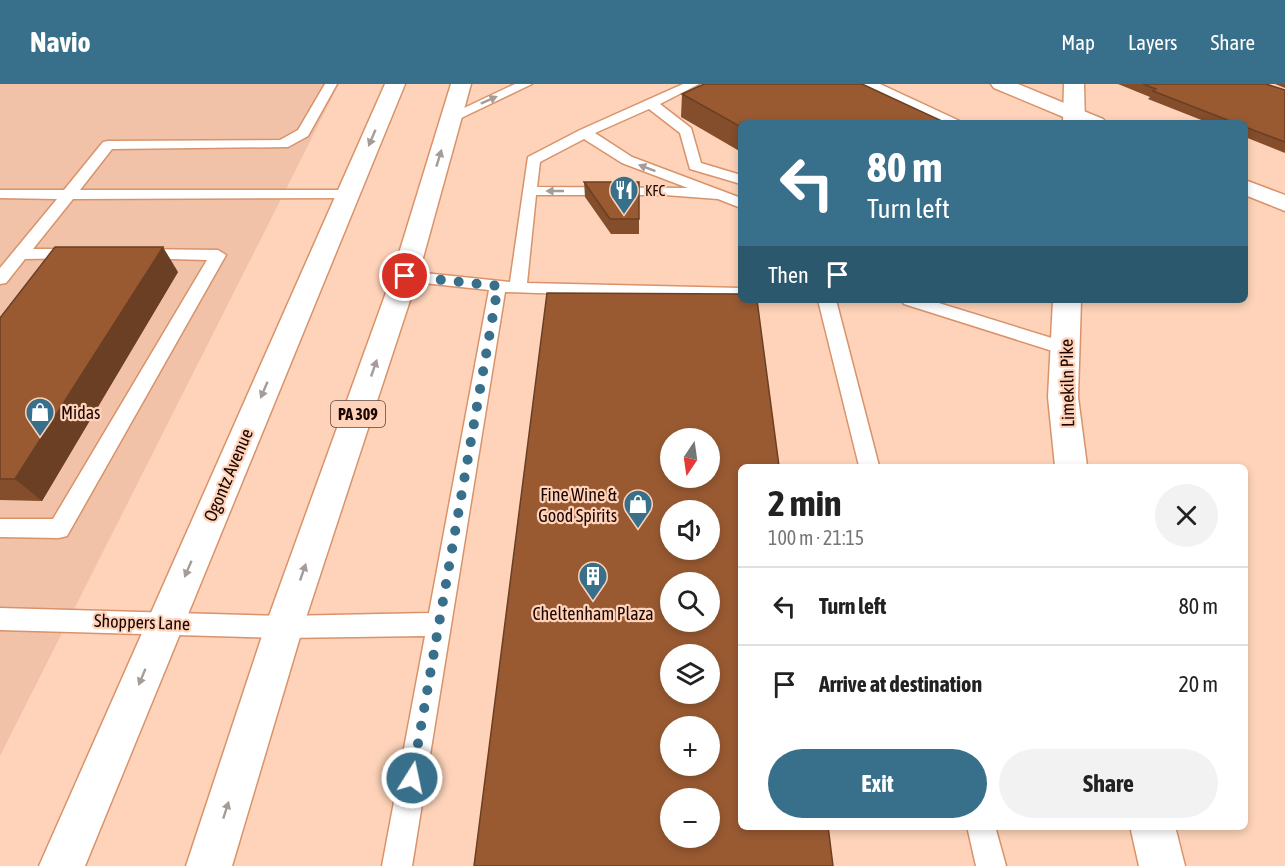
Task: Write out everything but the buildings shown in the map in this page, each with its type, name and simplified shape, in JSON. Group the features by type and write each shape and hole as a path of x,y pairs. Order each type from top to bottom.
{"main road":[{"name":"Ogontz Avenue","path":"62,866 395,84"},
{"name":"PA 309","path":"208,866 284,627 405,276 461,84"},
{"path":"1001,84 1074,118 1074,84"},
{"path":"1248,188 1285,204"},
{"name":"Limekiln Pike","path":"1067,303 1063,397 1071,464"},
{"path":"1153,830 1162,866"}],"lane":[{"path":"0,279 108,145 283,144 303,133 331,84"},
{"path":"452,117 526,84"},
{"path":"397,866 439,624 529,191 533,160 585,133 693,84"},
{"path":"869,84 950,120"},
{"path":"650,103 686,131 695,166 738,179"},
{"path":"585,133 627,160 738,202"},
{"path":"529,191 665,191 719,195"},
{"path":"0,194 348,195"},
{"path":"21,254 90,254"},
{"path":"0,528 59,529 218,255 125,254"},
{"path":"405,276 508,287 738,294"},
{"path":"828,303 868,464"},
{"path":"919,303 1065,349"},
{"name":"Shoppers Lane","path":"0,619 284,627 439,624"},
{"path":"982,830 991,866"}],"shaded area":[{"path":"0,84 339,84 0,756"}],"place":[{"name":"KFC","path":"624,216"},
{"name":"Midas","path":"40,438"},
{"name":"Fine Wine & Good Spirits","path":"638,530"},
{"name":"Cheltenham Plaza","path":"593,602"}],"route":[{"path":"405,276 498,286 412,778"}]}
